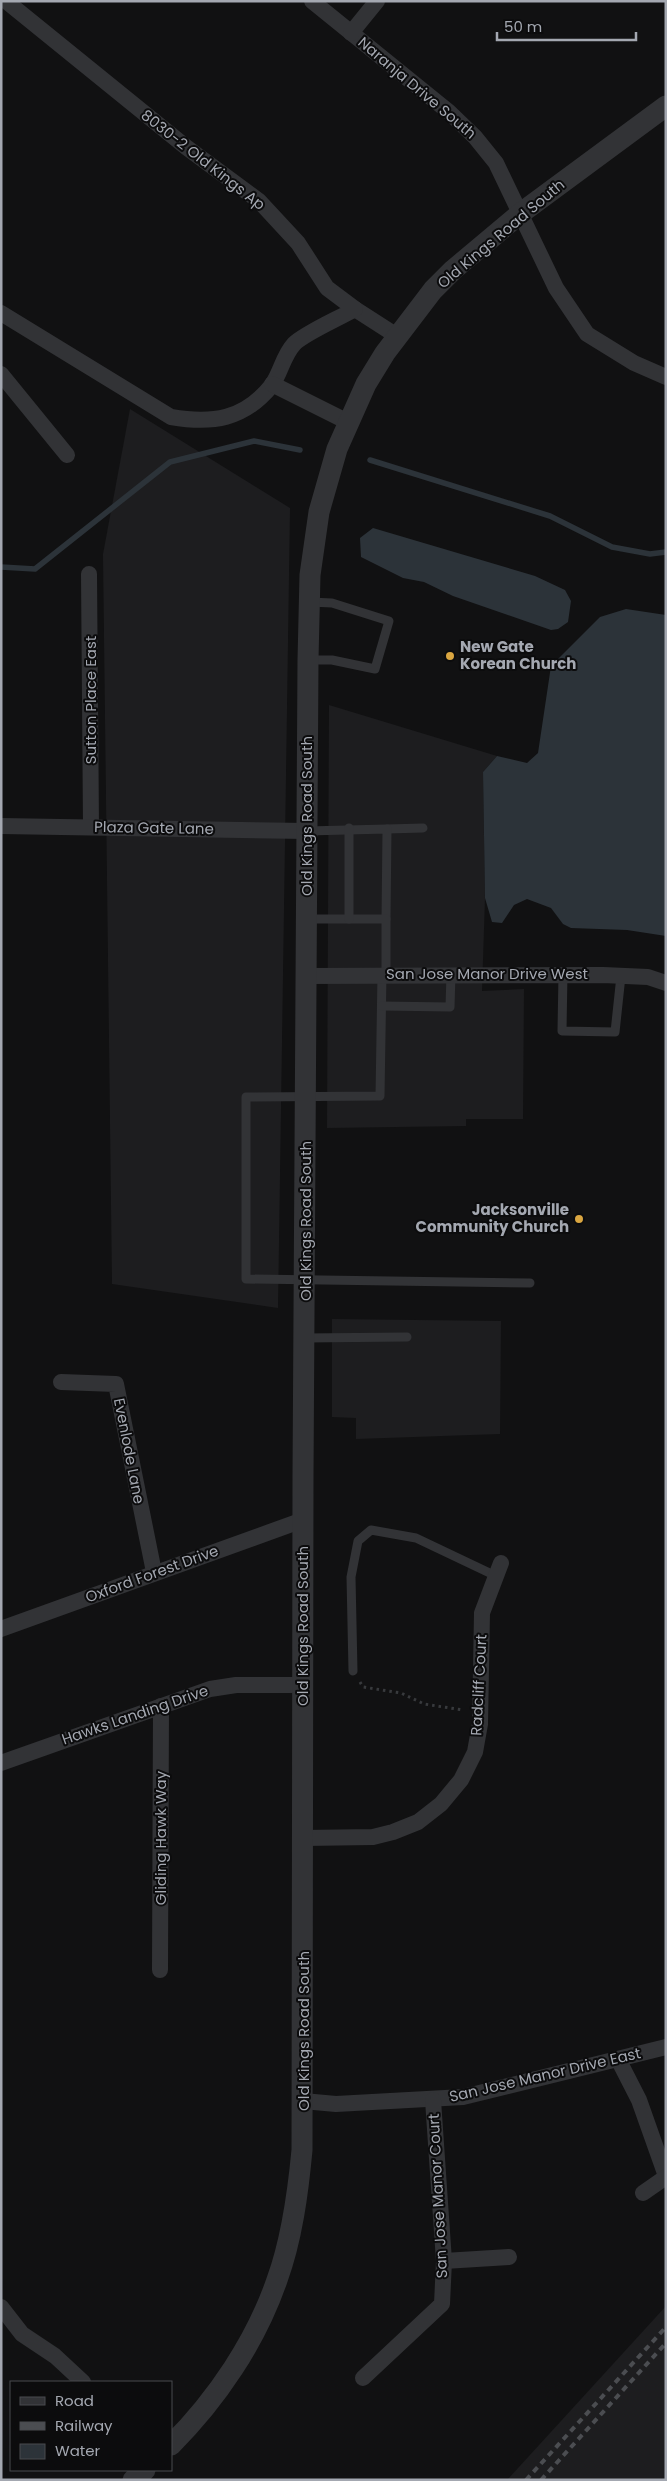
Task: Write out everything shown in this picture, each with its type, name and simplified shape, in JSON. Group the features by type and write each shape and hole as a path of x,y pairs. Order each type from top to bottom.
{"street":[{"name":"8030-2 Old Kings Ap","path":"6,1 186,147 259,201 298,243 328,288 355,310 397,336"},
{"name":"Naranja Drive South","path":"312,1 449,112 475,136 496,163 556,288 587,334 634,363 666,377"},
{"path":"351,33 377,1"},
{"name":"Old Kings Road South","path":"172,2444 188,2428 228,2377 277,2281 298,2189 302,2150 304,1838 302,1685 306,1280 308,660 310,575 319,512 337,449 366,384 397,336 433,290 521,214 666,106"},
{"path":"1,313 171,417 196,421 218,420 238,412 255,401 272,384 287,354 296,342 355,310"},
{"path":"1,374 67,455"},
{"path":"272,384 348,422"},
{"name":"Sutton Place East","path":"89,574 91,827"},
{"name":"Plaza Gate Lane","path":"1,826 307,831"},
{"name":"San Jose Manor Drive West","path":"307,976 563,974 648,977 666,983"},
{"name":"Evenlode Lane","path":"61,1382 116,1384 154,1572"},
{"name":"Oxford Forest Drive","path":"1,1629 154,1572 303,1520"},
{"name":"Radcliff Court","path":"304,1838 373,1837 418,1822 441,1804 460,1780 475,1752 480,1713 482,1613 499,1569"},
{"name":"Hawks Landing Drive","path":"1,1763 210,1688 236,1685 302,1685"},
{"name":"Gliding Hawk Way","path":"160,1970 161,1706"},
{"name":"San Jose Manor Drive East","path":"303,2101 336,2104 463,2097 666,2047"},
{"path":"618,2060 639,2100 666,2176 643,2193"},
{"name":"San Jose Manor Court","path":"363,2378 442,2304 444,2261 433,2100"},
{"path":"444,2261 509,2257"},
{"path":"1,2307 22,2334 55,2356 82,2381"},
{"path":"133,2480 145,2471"}],"lane":[{"path":"308,660 332,660 375,669 389,621 332,603 309,602"},
{"path":"349,828 349,918"},
{"path":"307,831 349,828 422,828"},
{"path":"387,828 380,1096 246,1097 246,1279 330,1282 530,1283"},
{"path":"307,919 386,919"},
{"path":"382,1006 450,1007 451,974"},
{"path":"563,974 562,1032 615,1032 621,976"},
{"path":"305,1338 407,1336"},
{"path":"353,1671 352,1576 358,1541 371,1530 416,1538 499,1569"}],"path":[{"path":"353,1671 363,1687 401,1693 424,1704 480,1713"}],"shaded area":[{"path":"130,409 290,508 278,1308 112,1284 103,554"},
{"path":"329,705 497,756 483,772 485,898 482,991 524,989 523,1119 466,1119 466,1126 327,1128"},
{"path":"332,1319 501,1321 500,1434 356,1439 356,1418 332,1417"},
{"path":"666,2306 666,2480 507,2480"}],"water":[{"path":"373,528 535,576 565,590 571,601 568,622 558,629 551,630 453,596 424,582 403,578 361,557 360,538"},
{"path":"626,609 666,615 666,936 627,930 571,928 563,924 551,908 527,899 514,905 502,923 492,922 485,898 483,772 497,756 527,763 538,753 551,666 600,617"}],"waterway":[{"path":"1,567 35,569 170,462 254,441 300,450"},
{"path":"370,460 550,516 612,547 650,554 666,552"}],"railway":[{"path":"526,2480 666,2327"},
{"path":"541,2480 666,2343"}],"place":[{"name":"New Gate Korean Church","path":"450,656"},
{"name":"Jacksonville Community Church","path":"579,1219"}]}
